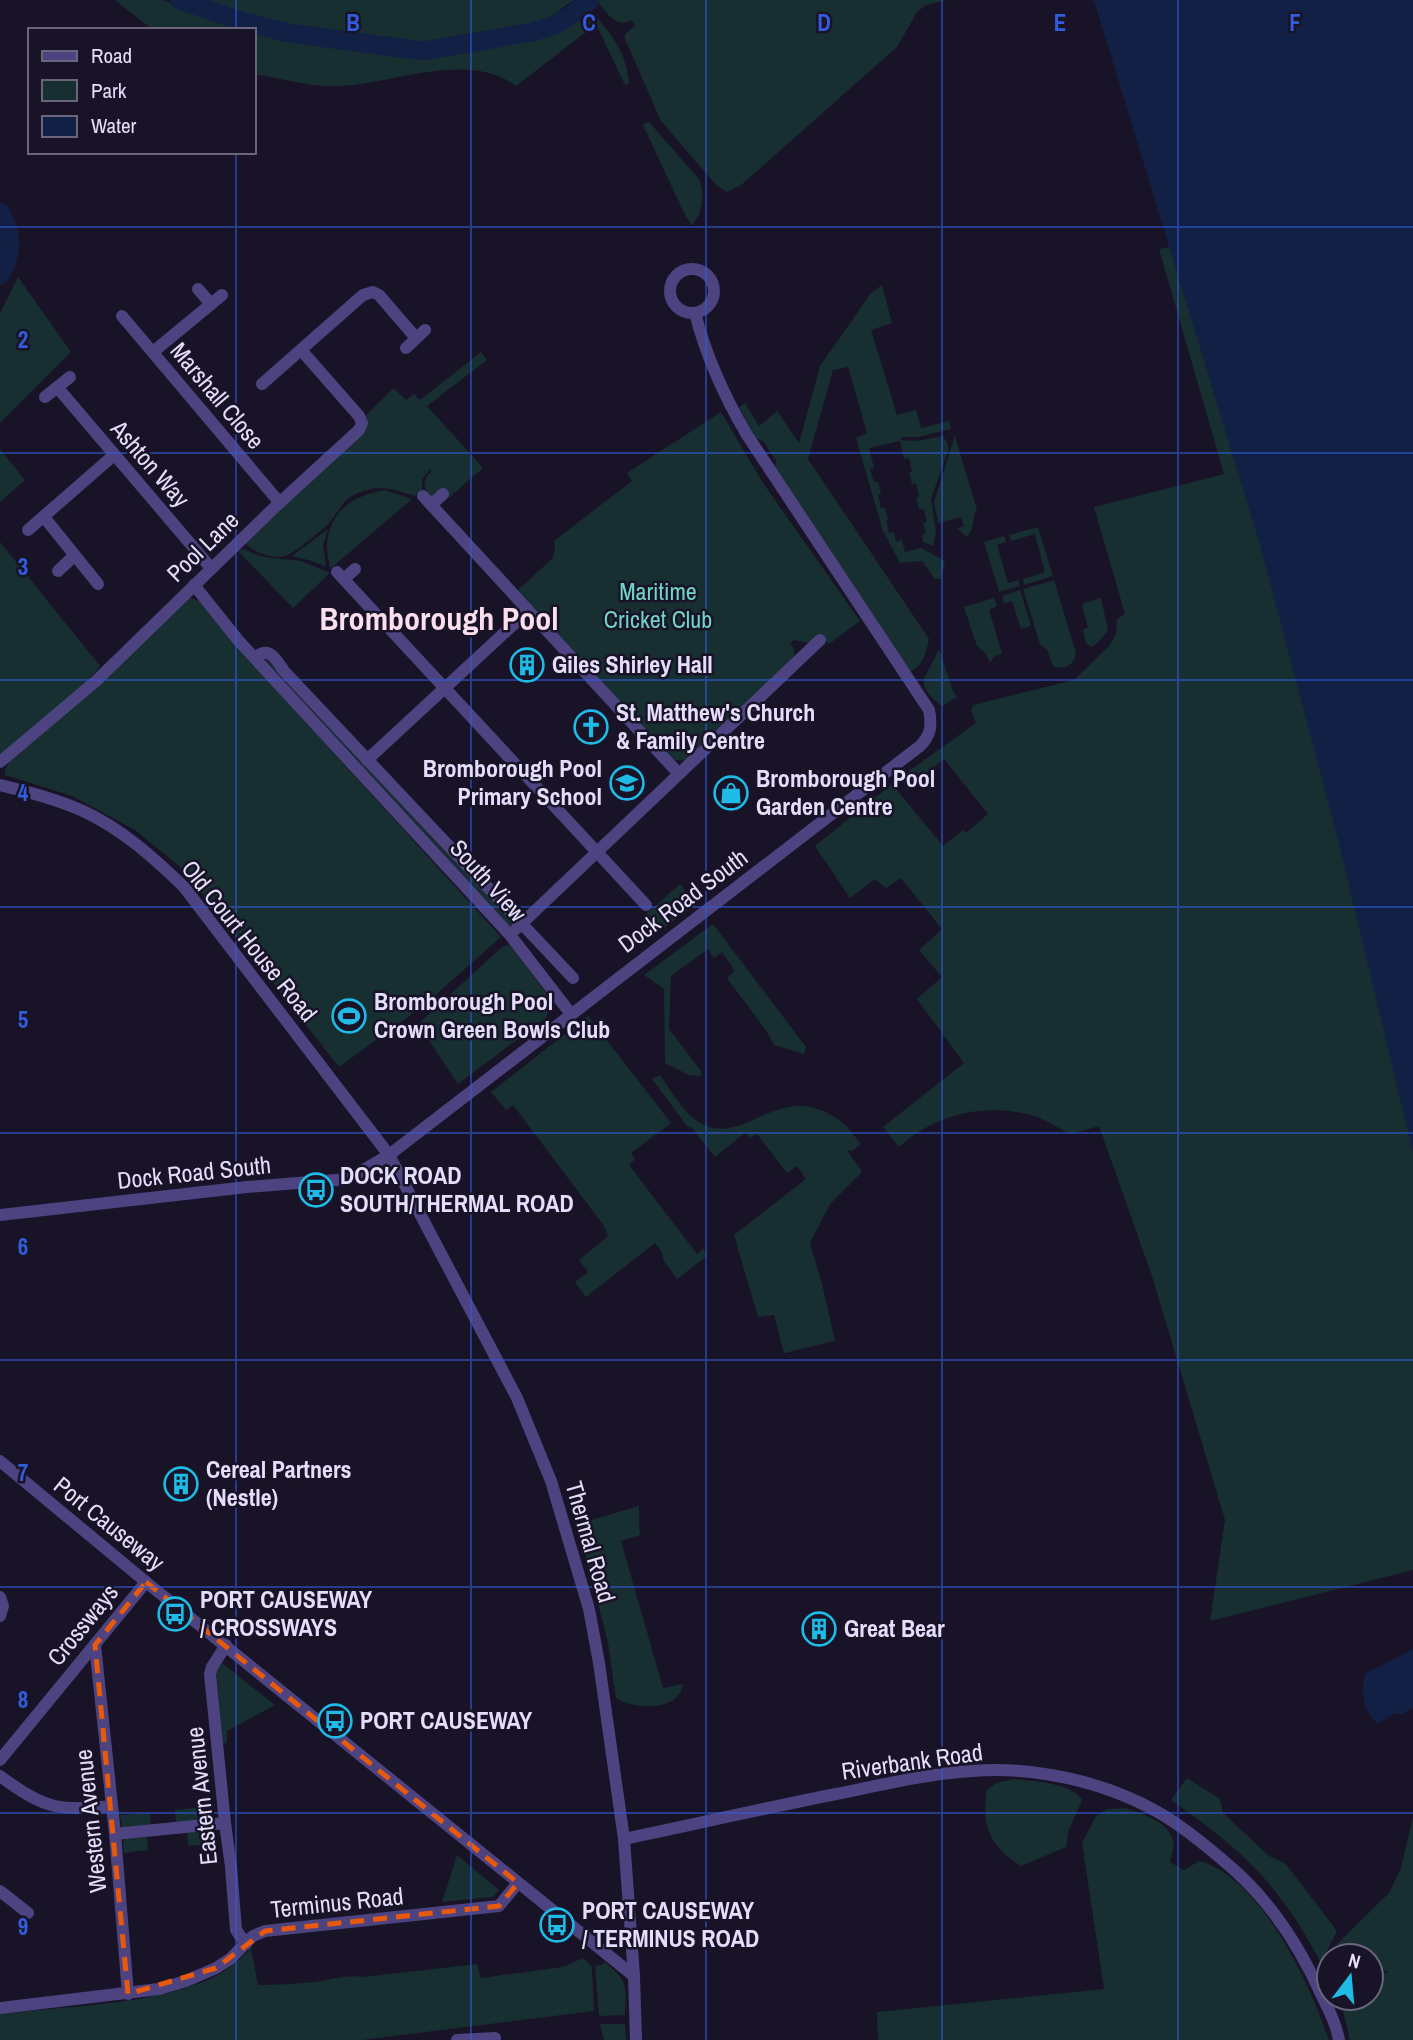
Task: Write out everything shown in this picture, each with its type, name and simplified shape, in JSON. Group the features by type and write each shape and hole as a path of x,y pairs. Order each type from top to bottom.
{"street":[{"path":"153,352 217,300 198,289"},
{"path":"262,384 363,295 373,292 380,295 421,334 406,348"},
{"name":"Dock Road South","path":"0,1216 247,1187 348,1179 389,1155 929,737 929,710 727,402 701,339 695,313"},
{"name":"Marshall Close","path":"122,316 280,503"},
{"name":"Pool Lane","path":"0,762 96,681 211,568 359,430 362,424 359,416 301,350"},
{"path":"45,397 69,377"},
{"name":"Ashton Way","path":"57,387 211,568"},
{"path":"28,530 114,455"},
{"path":"443,494 427,501 679,774"},
{"path":"44,517 98,584"},
{"path":"58,571 74,556"},
{"path":"355,569 340,575 646,905"},
{"name":"South View","path":"194,585 255,658 510,935 571,1013"},
{"path":"367,760 528,611"},
{"path":"510,935 820,640"},
{"name":"South View","path":"255,658 260,653 273,655 284,671 573,978"},
{"name":"Old Court House Road","path":"0,785 50,798 86,812 157,860 184,887 389,1155"},
{"name":"Thermal Road","path":"389,1155 517,1398 551,1481 589,1609 624,1839 636,2040"},
{"name":"Port Causeway","path":"0,1461 517,1883 618,1964 633,1972"},
{"name":"Crossways","path":"0,1760 146,1582"},
{"path":"0,1597 3,1606 0,1616"},
{"name":"Western Avenue","path":"95,1645 115,1834 128,1994"},
{"name":"Eastern Avenue","path":"226,1646 210,1674 232,1867 236,1930 246,1944"},
{"name":"Riverbank Road","path":"624,1839 905,1780 959,1772 1006,1770 1061,1778 1111,1791 1156,1811 1206,1845 1253,1886 1281,1921 1306,1960 1337,2027 1339,2040"},
{"path":"0,1776 26,1796 57,1807 112,1806"},
{"path":"115,1834 225,1823"},
{"name":"Terminus Road","path":"0,2008 159,1989 216,1968 253,1936 265,1931 499,1906 517,1883"},
{"path":"0,1891 27,1913"},
{"path":"457,2040 495,2038"}],"highlighted area":[{"path":"146,1582 518,1883 499,1906 265,1931 216,1968 128,1994 95,1645"}],"green space":[{"path":"115,0 163,0 240,28 150,28"},
{"path":"193,0 574,0 559,10 563,15 534,27 429,45 371,41 279,26"},
{"path":"596,0 946,0 926,5 917,12 897,47 741,185 727,192 717,186 661,121 625,39 625,34 635,26 632,20 616,21"},
{"path":"1094,0 1195,0 1413,568 1413,1570 1210,1621 1225,1520 1152,1276 1099,1126 1071,1134 1031,1115 996,1110 978,1111 944,1119 928,1126 899,1147 883,1127 964,1063 917,999 942,977 919,950 942,929 901,878 886,888 875,879 850,898 815,846 892,784 943,846 963,830 966,833 988,814 944,759 908,788 899,778 976,723 971,711 973,705 1074,680 1109,646 1116,634 1117,619 1125,614 1094,507 1224,474 1159,249 1170,247"},
{"path":"590,9 621,51 629,83 625,85 597,26 516,86 498,76 455,70 432,71 344,86 310,84 256,74 256,32 311,45 424,55 475,50 545,34 568,25"},
{"path":"649,122 699,179 702,203 699,215 692,225 643,125"},
{"path":"18,277 71,352 0,423 0,313"},
{"path":"882,285 892,323 871,330 897,415 916,410 921,428 949,421 951,429 918,437 903,437 900,440 917,441 943,436 948,444 931,499 936,533 933,546 923,542 922,535 926,533 923,523 927,522 924,509 919,509 916,483 912,484 909,458 904,459 900,441 869,448 874,468 870,469 874,482 878,482 881,494 878,495 881,508 885,508 889,533 894,532 896,542 902,540 905,552 921,548 945,561 941,579 935,579 922,561 900,563 883,531 856,438 867,433 848,367 833,370 808,459 929,639 921,663 910,672 775,470 776,461 763,441 755,438 739,407 745,403 759,426 777,411 799,443 820,366 871,293"},
{"path":"481,352 487,360 427,406 483,468 438,507 424,486 431,468 422,479 422,490 415,496 373,488 353,496 344,502 325,527 285,556 263,554 245,543 363,432 365,416 394,388 406,400 414,394 420,400"},
{"name":"Maritime Cricket Club","path":"721,412 763,483 860,621 829,644 820,634 810,643 794,640 790,644 795,652 793,661 685,761 675,760 518,590 553,558 554,541 632,481 627,473"},
{"path":"955,436 977,510 967,537 957,528 964,526 961,517 938,523 934,502"},
{"path":"0,449 25,480 0,502"},
{"path":"385,490 412,499 330,569 328,535 337,515 353,501"},
{"path":"1038,527 1053,576 1024,585 1023,579 1045,572 1035,534 1011,541 1009,535"},
{"path":"328,529 323,545 326,567 292,556"},
{"path":"1004,536 1006,542 997,545 1008,583 1018,580 1020,586 999,592 984,542"},
{"path":"0,542 100,666 85,684 0,755"},
{"path":"243,549 263,557 301,561 330,573 293,608 238,551"},
{"path":"1054,580 1076,653 1071,664 1061,668 1053,666 1047,650 1040,644 1023,589"},
{"path":"1020,590 1031,626 1021,629 1012,601 1004,603 1002,596"},
{"path":"191,598 199,601 501,937 423,1006 339,1067 178,865 135,830 72,796 5,775 5,769 11,759 185,600"},
{"path":"994,598 997,606 989,610 1002,653 990,662 977,646 964,607"},
{"path":"1101,598 1108,630 1098,643 1091,647 1086,643 1083,630 1088,627 1082,607 1084,603"},
{"path":"939,649 957,697 942,706 932,698 924,685 924,679"},
{"path":"267,659 513,923 510,926 266,661"},
{"path":"680,884 695,905 641,945 636,936 645,915"},
{"path":"713,924 806,1047 804,1054 774,1045 727,978 735,971 722,952 714,958 708,949 671,976 669,1029 701,1071 701,1076 689,1075 665,1063 664,989 644,975"},
{"path":"510,944 552,1001 546,1018 458,1084 418,1024 502,947"},
{"path":"588,1016 671,1123 631,1153 635,1159 629,1165 697,1254 703,1249 708,1255 677,1279 655,1243 586,1297 575,1282 588,1272 579,1260 608,1236 604,1226 513,1105 506,1110 491,1092"},
{"path":"660,1075 691,1116 714,1128 731,1128 779,1109 797,1106 817,1109 839,1120 861,1144 852,1151 847,1150 862,1172 830,1204 810,1243 835,1341 784,1353 774,1315 758,1317 734,1235 806,1179 797,1166 787,1173 757,1134 750,1138 746,1132 715,1157 692,1128 687,1126 652,1079"},
{"path":"639,1506 641,1535 621,1541 663,1688 683,1684 680,1693 673,1700 655,1706 634,1705 616,1698 608,1643 578,1524"},
{"path":"222,1663 275,1705 227,1731 227,1743 223,1744 216,1670"},
{"path":"1187,1778 1220,1799 1223,1813 1269,1856 1285,1863 1337,1931 1332,1942 1315,1942 1315,1953 1285,1904 1254,1867 1228,1843 1171,1800"},
{"path":"1014,1779 1062,1786 1082,1800 1068,1832 1066,1847 1021,1866 995,1843 985,1814 987,1790 996,1783"},
{"path":"212,1806 213,1820 176,1823 175,1810"},
{"path":"1125,1808 1138,1812 1165,1827 1174,1845 1170,1862 1184,1870 1199,1861 1222,1871 1243,1888 1262,1910 1296,1963 1329,2040 878,2040 877,2012 1104,1989 1082,1843 1096,1816 1108,1809"},
{"path":"150,1813 151,1826 122,1829 120,1815"},
{"path":"1413,1817 1413,2040 1350,2040 1343,2012 1385,2012 1385,1973 1389,1971 1385,1971 1385,1942 1339,1942 1389,1893 1401,1868"},
{"path":"214,1830 215,1844 188,1846 187,1832"},
{"path":"147,1837 148,1850 124,1853 125,1839"},
{"path":"457,1855 499,1890 493,1897 442,1902"},
{"path":"251,1949 258,1985 307,1983 477,1964 481,1978 563,1967 583,1958 592,1967 594,2011 362,2040 0,2040 0,2014 114,2002 172,1992 221,1973"},
{"path":"605,1962 624,1985 625,2015 599,2016 595,1966"},
{"path":"600,2024 625,2024 626,2040 604,2040"}],"water":[{"path":"1094,0 1413,0 1413,1153 1338,840 1260,545"},
{"path":"1413,1649 1413,1708 1403,1714 1393,1714 1378,1724 1364,1701 1365,1674"}],"waterway":[{"path":"180,0 241,21 289,33 423,51 532,32 555,25 590,0"},
{"path":"0,212 10,244 0,275"}],"place":[{"name":"Giles Shirley Hall","path":"527,665"},
{"name":"St. Matthew's Church & Family Centre","path":"591,727"},
{"name":"Bromborough Pool Primary School","path":"627,783"},
{"name":"Bromborough Pool Garden Centre","path":"731,793"},
{"name":"Bromborough Pool Crown Green Bowls Club","path":"349,1016"},
{"name":"DOCK ROAD SOUTH/THERMAL ROAD","path":"316,1190"},
{"name":"Cereal Partners (Nestle)","path":"181,1484"},
{"name":"PORT CAUSEWAY / CROSSWAYS","path":"175,1614"},
{"name":"Great Bear","path":"819,1629"},
{"name":"PORT CAUSEWAY","path":"335,1721"},
{"name":"PORT CAUSEWAY / TERMINUS ROAD","path":"557,1925"}],"district":[{"name":"Bromborough Pool","path":"439,619"}]}
